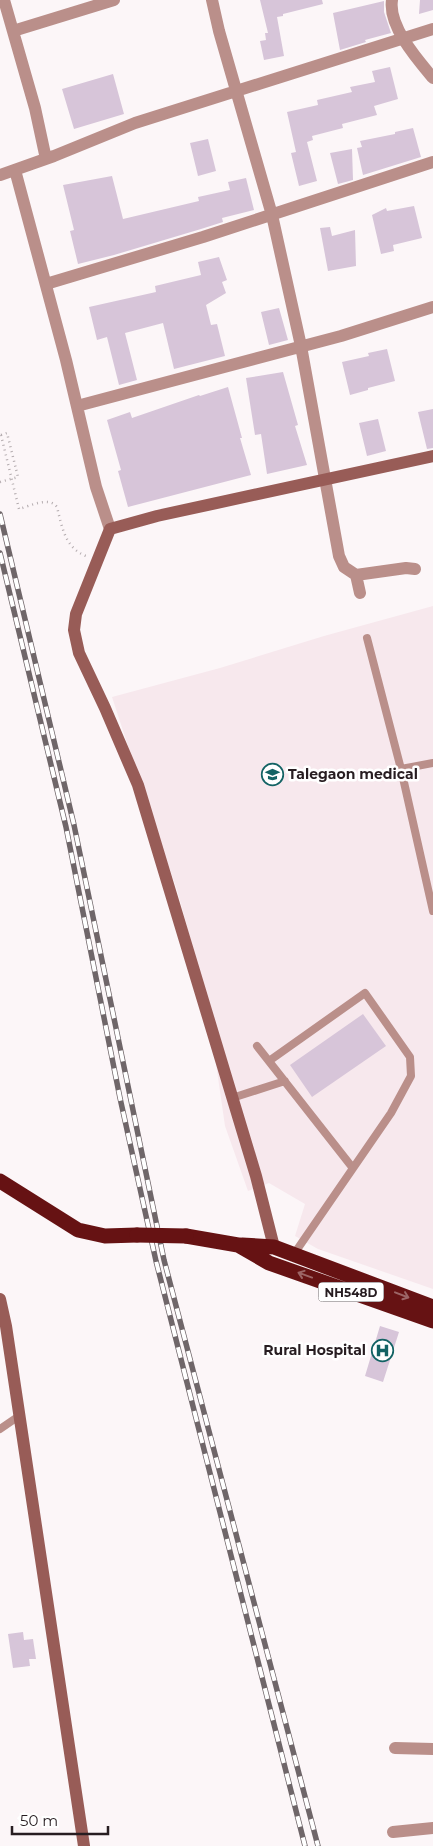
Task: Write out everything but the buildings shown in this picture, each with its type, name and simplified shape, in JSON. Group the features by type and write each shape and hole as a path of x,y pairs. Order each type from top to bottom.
{"highway":[{"name":"NH548D","path":"0,1180 78,1230 105,1236 186,1236 238,1245 274,1247 433,1307"},
{"name":"NH548D","path":"238,1245 270,1263 433,1321"}],"street":[{"path":"4,0 35,108 46,159"},
{"path":"13,31 114,0"},
{"path":"212,0 219,31 272,214 301,346 339,556 344,567 356,575 406,568 415,569"},
{"path":"392,0 390,9 403,38 433,78"},
{"path":"0,175 46,159 135,123 433,29"},
{"path":"46,284 433,162"},
{"path":"16,170 96,487 110,529 76,614 74,630 79,653 138,785 256,1176 274,1247"},
{"path":"77,406 341,336 433,307"},
{"path":"110,529 157,516 433,456"},
{"path":"356,575 360,593"},
{"path":"0,1299 84,1846"},
{"path":"395,1748 433,1749"},
{"path":"393,1832 433,1828"}],"lane":[{"path":"367,638 433,911"},
{"path":"400,769 433,763"},
{"path":"269,1061 365,993 410,1057 411,1076 391,1113 294,1254"},
{"path":"257,1046 352,1168"},
{"path":"232,1098 285,1081"},
{"path":"0,1429 19,1416"}],"path":[{"path":"0,482 18,477 7,433 1,435 19,509 48,501 54,503 57,507 68,543 80,553 97,560"}],"shaded area":[{"path":"433,606 433,1289 318,1249 295,1236 305,1204 269,1183 248,1191 225,1126 213,1043 198,966 177,890 112,697 220,668 324,636"}],"railway":[{"path":"0,514 74,825 164,1260 318,1846"},
{"path":"0,553 66,827 120,1098 156,1261 305,1846"}],"place":[{"name":"Talegaon medical","path":"272,774"},
{"name":"Rural Hospital","path":"382,1350"}]}
